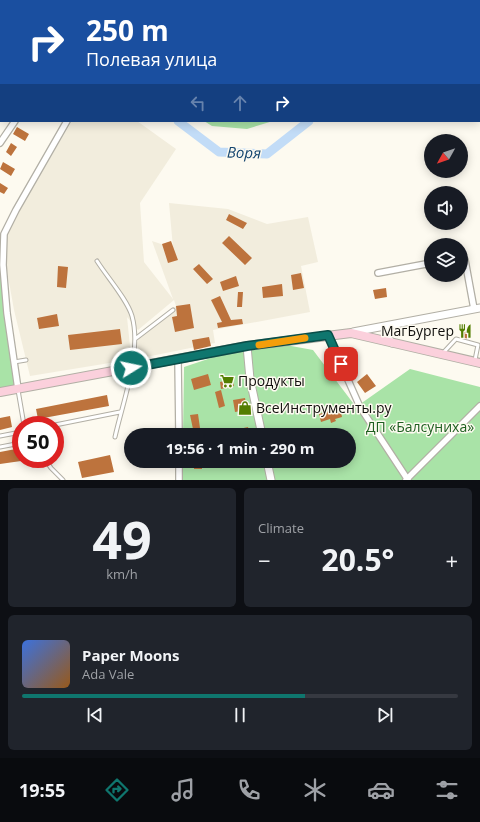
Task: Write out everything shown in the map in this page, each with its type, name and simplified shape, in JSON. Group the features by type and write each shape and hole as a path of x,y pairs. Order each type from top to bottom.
{"main road":[{"path":"0,392 247,346 351,333 477,363"}],"street":[{"path":"0,143 14,122"},
{"path":"18,389 7,313 2,264 4,234 16,210 66,122"},
{"path":"0,228 4,234"},
{"path":"378,274 424,264"},
{"path":"351,333 477,308 468,272"},
{"path":"390,326 386,332 386,336 392,343"},
{"path":"328,335 360,407 407,480 480,406"},
{"path":"247,346 250,379 260,428"},
{"path":"178,360 179,428"},
{"path":"179,468 179,480"},
{"path":"268,468 271,480"}],"lane":[{"path":"97,261 132,316 135,339 131,368 120,412 116,437"},
{"path":"135,339 173,310"},
{"path":"442,354 456,339 478,345 477,363"},
{"path":"14,362 26,360"},
{"path":"18,389 22,416"},
{"path":"64,423 120,412"},
{"path":"0,436 12,434"},
{"path":"0,447 12,445"},
{"path":"51,468 63,480"}],"shaded area":[{"path":"71,122 138,122 176,149 140,203 144,262 173,299 152,241 173,248 169,203 228,209 267,224 308,217 318,262 301,266 310,312 213,330 215,343 146,357 139,356 137,343 140,336 176,306 174,300 138,330 127,317 131,356 128,360 30,376 14,310 4,254 8,229"}],"green space":[{"path":"206,122 270,122 247,129 212,126"},
{"path":"0,263 3,265 18,389 0,392"},
{"name":"ДП «Балсуниха»","path":"275,343 313,350 356,407 410,369 480,387 480,480 183,480 183,468 356,468 356,428 183,428 184,367 247,346"}],"building":[{"path":"17,127 29,134 25,141 13,134"},
{"path":"11,143 17,147 11,156 6,152"},
{"path":"3,162 15,169 11,176 0,169"},
{"path":"0,183 8,188 4,194 0,192"},
{"path":"229,214 247,223 243,229 226,220"},
{"path":"229,236 252,258 245,265 222,243"},
{"path":"171,241 178,260 168,263 162,244"},
{"path":"199,264 213,279 207,284 193,269"},
{"path":"58,266 68,267 66,288 57,287"},
{"path":"301,273 304,288 293,290 291,275"},
{"path":"236,276 239,286 223,291 220,282"},
{"path":"282,284 283,296 263,298 262,287"},
{"path":"386,288 387,297 375,299 373,290"},
{"path":"238,292 243,292 242,307 237,307"},
{"path":"220,296 231,320 242,319 243,324 218,328 217,323 222,322 211,300"},
{"path":"190,304 194,328 175,332 172,317 177,316 176,306"},
{"path":"57,314 59,326 39,329 37,318"},
{"path":"462,328 472,330 469,339 461,337"},
{"path":"120,329 122,344 70,350 68,335"},
{"path":"209,337 211,346 194,350 192,340"},
{"path":"208,374 211,385 194,390 191,379"},
{"path":"367,374 376,386 365,393 357,382"},
{"path":"229,377 230,380 232,379 234,386 221,389 220,382"},
{"path":"221,390 225,406 219,408 215,392"},
{"path":"107,395 109,406 54,416 37,416 36,409"},
{"path":"245,398 247,410 235,412 233,400"},
{"path":"333,410 334,414 341,412 342,417 335,419 336,421 331,423 330,419 321,422 319,414"},
{"path":"198,414 200,428 193,428 190,415"},
{"path":"10,416 12,427 0,430 0,418"},
{"path":"12,450 12,462 0,464 0,452"},
{"path":"110,455 114,472 82,478 78,462"}],"waterway":[{"name":"Воря","path":"179,122 219,152 267,154 308,122"}],"slow traffic":[{"path":"259,345 305,338"}],"place":[{"name":"МагБургер","path":"465,331"},
{"name":"Продукты","path":"227,381"},
{"name":"ВсеИнструменты.ру","path":"245,408"}],"route":[{"path":"131,368 247,346 328,335 341,364"}]}
